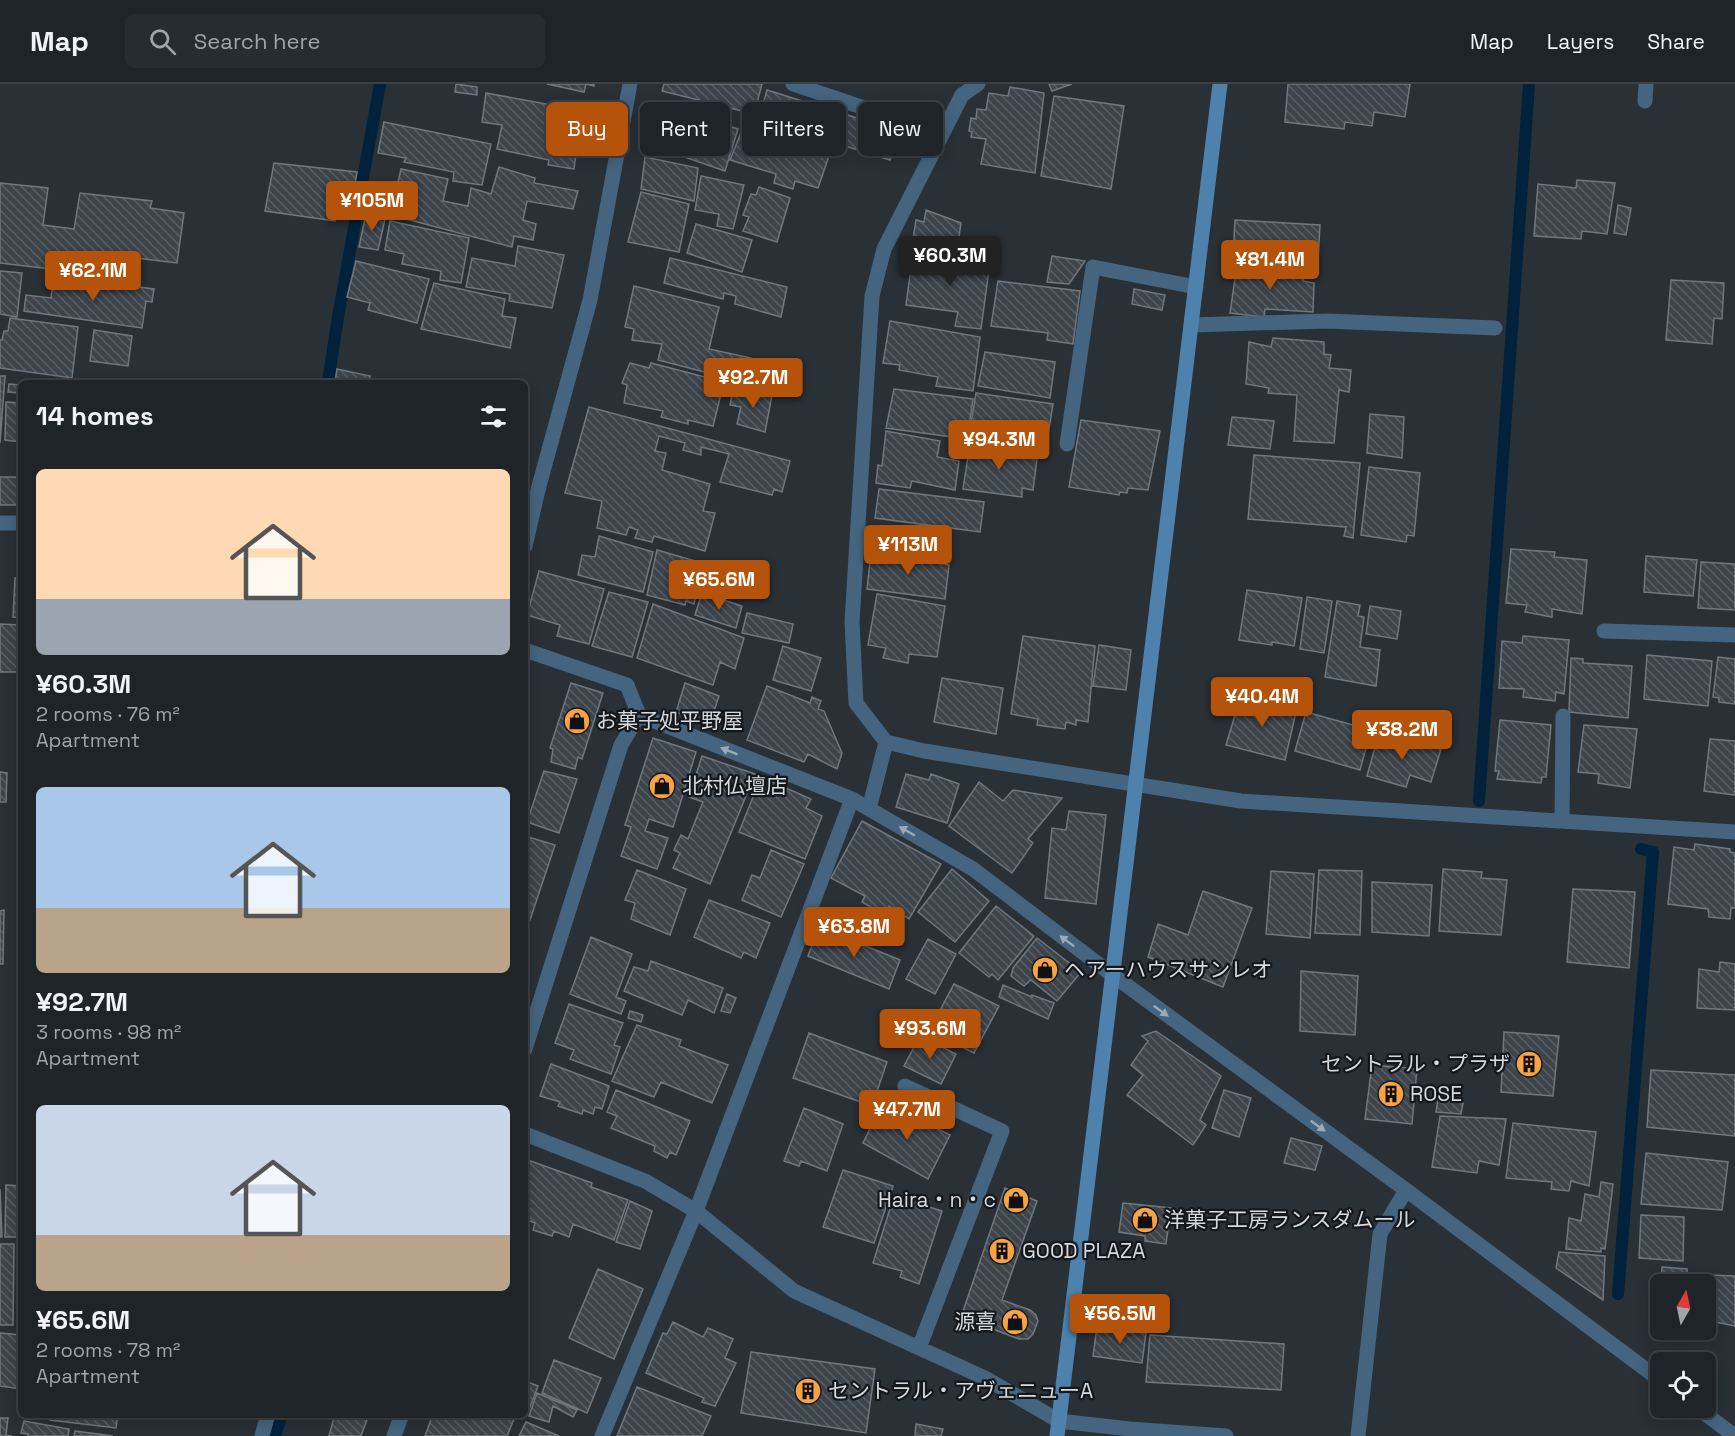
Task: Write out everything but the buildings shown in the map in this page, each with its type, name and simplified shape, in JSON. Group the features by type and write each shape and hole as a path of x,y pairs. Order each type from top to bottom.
{"street":[{"path":"528,535 590,300 630,84"},
{"path":"793,84 858,106"},
{"path":"943,132 962,96 978,84"},
{"path":"1058,1428 1220,84"},
{"path":"1645,101 1646,84"},
{"path":"931,156 884,249 872,296 852,622 856,703 886,742 924,751 1242,801 1735,832"},
{"path":"1067,444 1093,267 1196,287"},
{"path":"1191,325 1327,321 1495,328"},
{"path":"0,523 18,523"},
{"path":"1604,631 1735,635"},
{"path":"528,651 627,685 639,715 852,799 972,869 1650,1373"},
{"path":"528,1040 621,745 639,715"},
{"path":"1562,821 1563,716"},
{"path":"869,809 886,742"},
{"path":"602,1436 696,1211 852,799"},
{"path":"905,1086 1002,1131 919,1348"},
{"path":"528,1135 645,1181 696,1211 794,1291 985,1378 1058,1428 1130,1429 1226,1436"},
{"path":"1358,1436 1380,1234 1406,1190"},
{"path":"262,1436 267,1418"},
{"path":"394,1436 401,1418"},
{"path":"1711,1418 1735,1436"}],"waterway":[{"path":"328,380 380,84"},
{"path":"1479,801 1529,84"},
{"path":"1618,1294 1653,852 1641,849"},
{"path":"275,1436 281,1418"}],"place":[{"name":"お菓子処平野屋","path":"577,721"},
{"name":"北村仏壇店","path":"662,786"},
{"name":"ヘアーハウスサンレオ","path":"1045,970"},
{"name":"セントラル・プラザ","path":"1529,1064"},
{"name":"ROSE","path":"1391,1094"},
{"name":"Haira・n・c","path":"1016,1200"},
{"name":"洋菓子工房ランスダムール","path":"1145,1220"},
{"name":"GOOD PLAZA","path":"1002,1251"},
{"name":"源喜","path":"1015,1322"},
{"name":"セントラル・アヴェニューA","path":"808,1391"}]}
